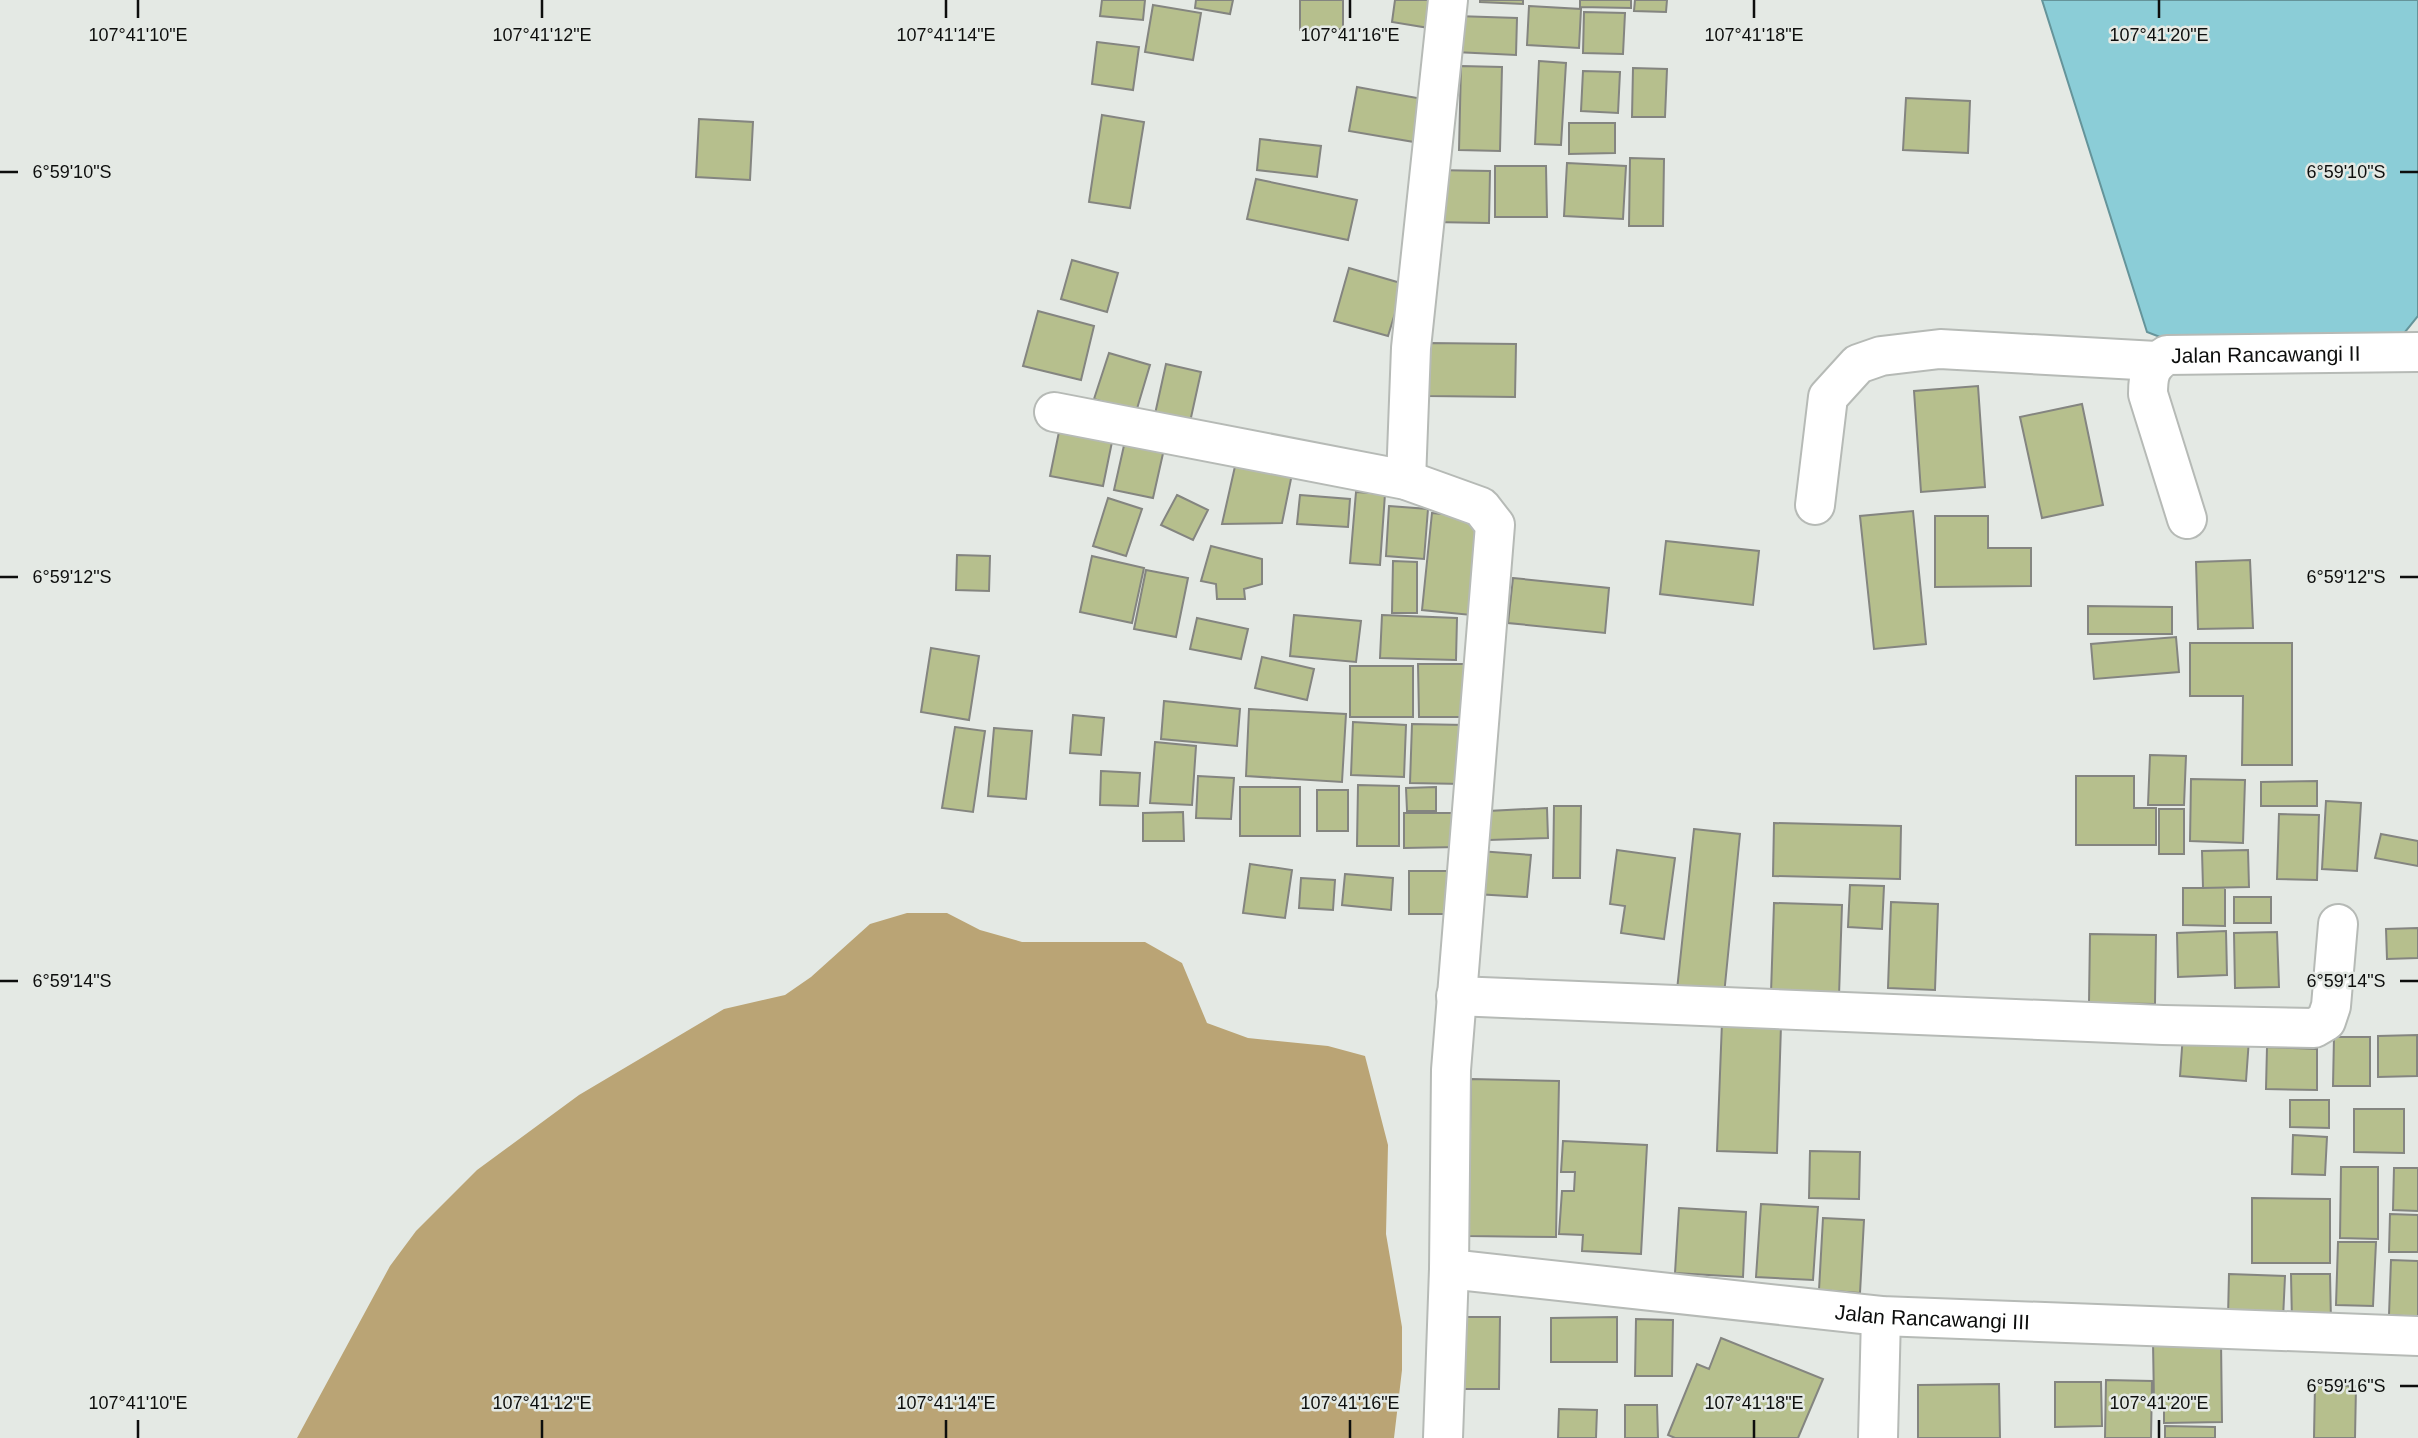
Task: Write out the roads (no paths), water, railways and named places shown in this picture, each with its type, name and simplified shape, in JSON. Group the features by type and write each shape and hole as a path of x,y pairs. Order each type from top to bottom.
{"street":[{"path":"1406,480 1411,348 1448,0"},
{"path":"1815,505 1828,397 1858,364 1881,356 1940,349 2156,361"},
{"name":"Jalan Rancawangi II","path":"2187,519 2148,394 2148,375 2156,361 2167,355 2418,352"},
{"path":"1054,412 1406,480 1481,507 1494,525 1451,1070 1449,1269 1443,1438"},
{"path":"1456,996 2163,1025 2314,1028 2326,1021 2331,1006 2338,924"},
{"name":"Jalan Rancawangi III","path":"1449,1269 1881,1316 2418,1336"},
{"path":"1878,1438 1881,1316"}],"water":[{"path":"2042,0 2418,0 2418,316 2397,342 2173,342 2147,332"}]}
